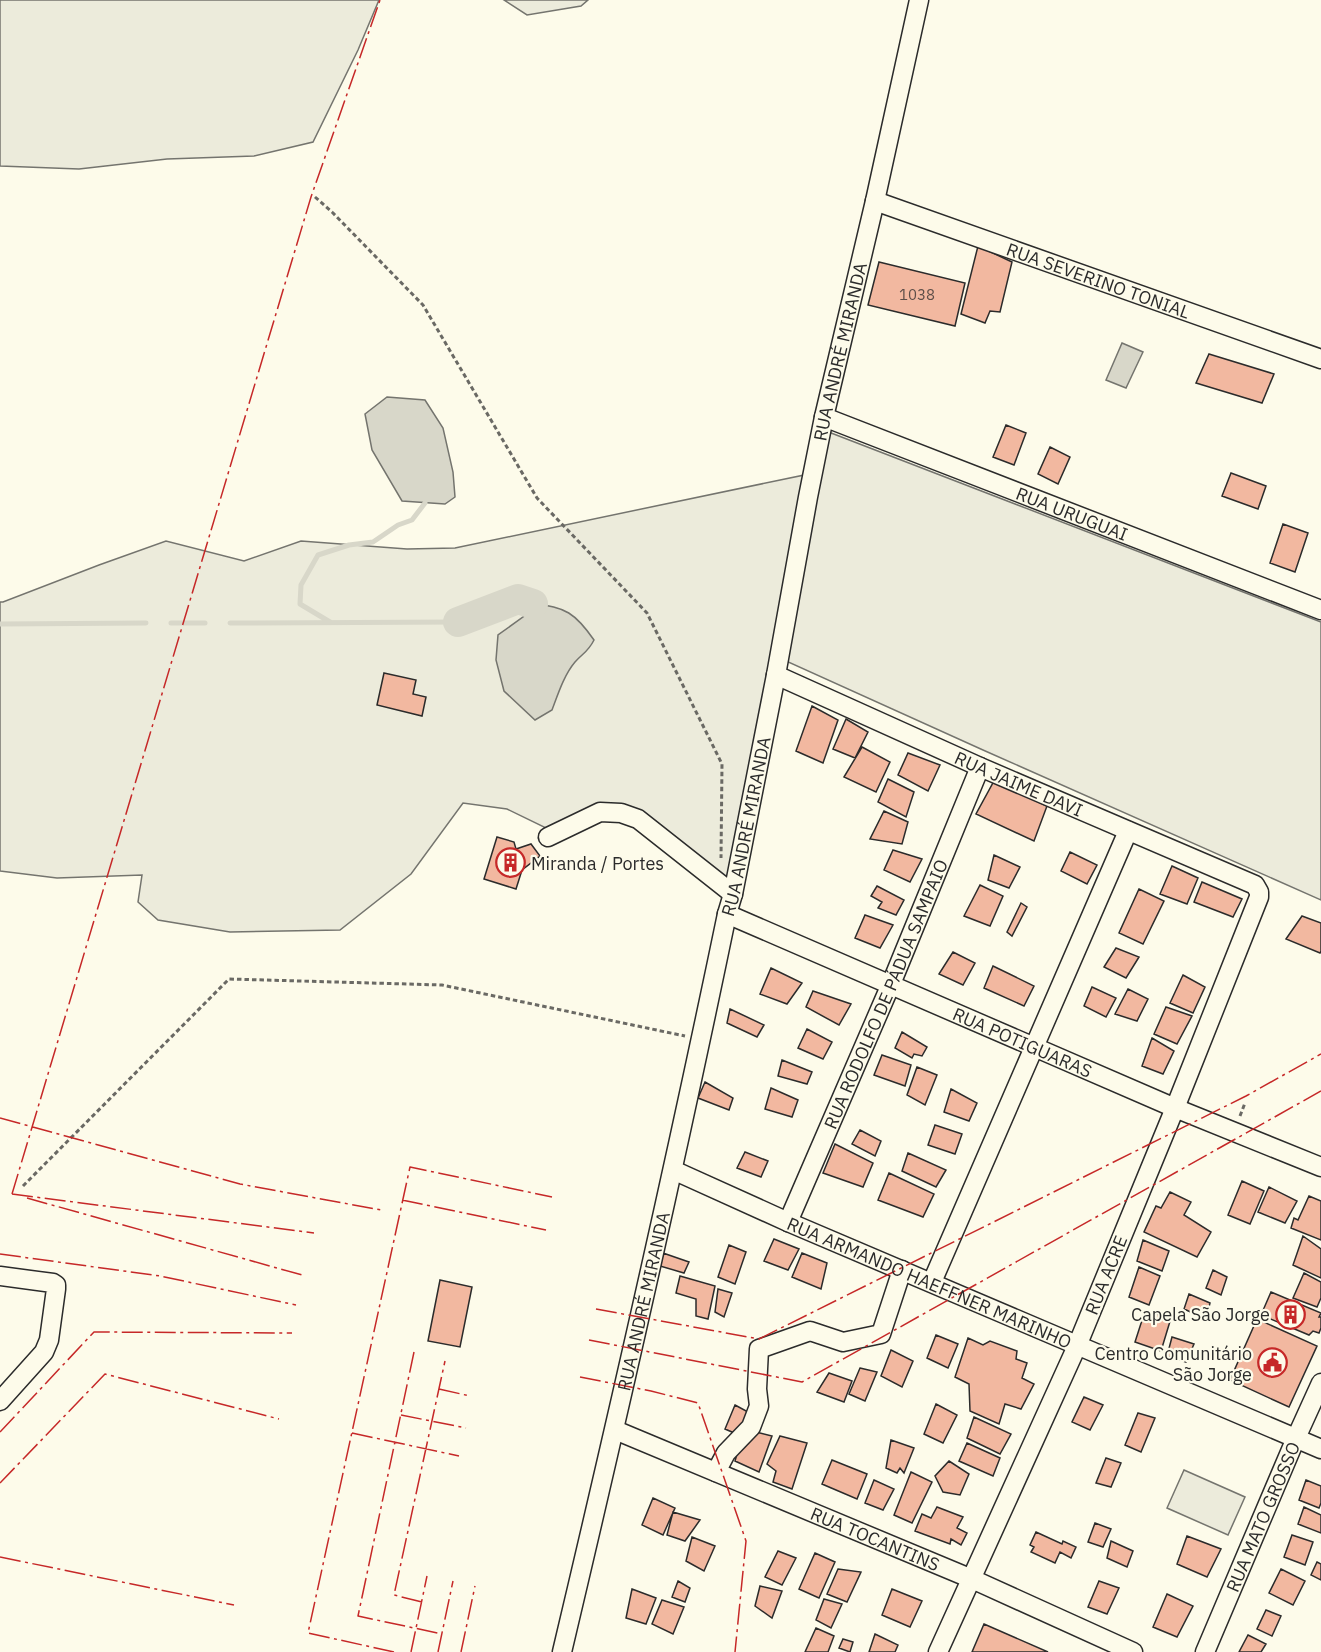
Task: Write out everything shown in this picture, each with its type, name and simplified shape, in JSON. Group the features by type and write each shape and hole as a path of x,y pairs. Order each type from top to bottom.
{"street":[{"name":"RUA ANDRÉ MIRANDA","path":"562,1652 615,1430 673,1170 727,914 727,889 776,675 824,417 920,0"},
{"name":"RUA SEVERINO TONIAL","path":"875,201 1321,359"},
{"name":"RUA URUGUAI","path":"824,417 1321,609"},
{"name":"RUA JAIME DAVI","path":"776,675 1255,885 1259,892"},
{"name":"RUA RODOLFO DE PÁDUA SAMPAIO","path":"788,1221 891,984 980,766"},
{"path":"549,837 600,812 621,813 638,819 727,889"},
{"path":"932,1282 1128,831"},
{"name":"RUA ACRE","path":"938,1652 1077,1346 1175,1108 1259,897 1259,892"},
{"name":"RUA POTIGUARAS","path":"727,914 1034,1048 1321,1167"},
{"name":"RUA ARMANDO HAEFFNER MARINHO","path":"673,1170 1077,1346 1321,1449"},
{"path":"716,1472 726,1453 750,1427 759,1406 757,1389 759,1349 810,1331 843,1342 881,1334 902,1270"},
{"path":"0,1276 53,1283 57,1289 49,1340 44,1352 2,1396"},
{"name":"RUA MATO GROSSO","path":"1205,1652 1321,1383"},
{"name":"RUA TOCANTINS","path":"615,1430 972,1579 1133,1652"}],"path":[{"path":"315,197 423,305 537,498 647,613 722,764 727,889"},
{"path":"23,1186 229,980 442,986 701,1040"}],"shaded area":[{"path":"0,0 379,0 358,50 313,142 254,156 167,159 79,169 0,166"},
{"path":"504,0 588,0 581,6 527,15"},
{"path":"1122,343 1143,352 1126,388 1106,380"},
{"path":"387,397 425,400 443,428 453,472 455,497 445,504 402,501 372,450 365,414"},
{"path":"813,426 1321,622 1321,900 773,655 729,885 600,804 550,830 507,809 463,803 411,874 340,930 230,932 158,920 138,902 142,875 57,878 0,871 0,602 166,541 244,561 301,541 407,549 455,548 804,475"},
{"path":"533,604 562,609 569,613 594,640 568,673 552,710 535,720 504,691 496,660 498,635 534,609"},
{"path":"1184,1470 1245,1497 1228,1535 1167,1508"}],"building":[{"path":"978,246 1012,262 1000,312 990,311 985,323 961,314"},
{"path":"879,262 965,283 955,326 868,305"},
{"path":"1209,354 1274,374 1262,403 1196,383"},
{"path":"1006,425 1026,433 1014,465 993,457"},
{"path":"1050,447 1070,457 1058,484 1038,474"},
{"path":"1231,473 1266,486 1258,509 1222,496"},
{"path":"1283,524 1308,533 1295,572 1270,563"},
{"path":"384,673 416,680 413,694 426,697 422,716 377,705"},
{"path":"812,706 838,720 823,763 796,751"},
{"path":"846,719 868,732 855,758 833,749"},
{"path":"862,747 890,762 876,792 844,777"},
{"path":"908,753 940,765 928,791 898,775"},
{"path":"888,779 914,792 906,817 878,802"},
{"path":"994,781 1047,806 1034,841 976,814"},
{"path":"884,811 908,822 902,844 870,839"},
{"name":"Miranda / Portes","path":"497,837 514,842 516,849 531,844 540,856 522,870 516,889 484,879"},
{"path":"893,850 922,859 910,882 884,870"},
{"path":"1070,852 1097,865 1087,884 1061,871"},
{"path":"994,855 1020,867 1009,888 988,880"},
{"path":"1172,866 1198,878 1187,904 1160,894"},
{"path":"1202,882 1242,899 1233,917 1194,902"},
{"path":"980,885 1003,896 990,926 964,916"},
{"path":"877,886 904,900 896,915 878,908 882,902 871,896"},
{"path":"1139,889 1164,901 1143,944 1119,933"},
{"path":"1021,903 1027,907 1012,936 1007,932"},
{"path":"865,915 893,925 880,948 855,938"},
{"path":"1302,916 1321,923 1320,953 1286,939"},
{"path":"1116,948 1139,957 1126,978 1104,967"},
{"path":"953,952 975,963 963,985 939,974"},
{"path":"993,966 1034,986 1024,1006 984,988"},
{"path":"771,968 802,983 787,1004 760,994"},
{"path":"1183,975 1205,987 1193,1013 1170,1003"},
{"path":"1092,987 1116,998 1106,1017 1084,1006"},
{"path":"1128,989 1148,999 1137,1021 1115,1014"},
{"path":"813,991 851,1004 839,1025 806,1007"},
{"path":"1166,1007 1192,1016 1177,1044 1154,1034"},
{"path":"730,1009 764,1025 757,1037 727,1023"},
{"path":"807,1029 832,1042 823,1059 798,1048"},
{"path":"902,1032 927,1047 922,1056 914,1054 912,1058 895,1048"},
{"path":"1152,1038 1174,1051 1163,1074 1142,1066"},
{"path":"882,1055 911,1065 905,1086 874,1075"},
{"path":"782,1060 812,1072 807,1084 778,1076"},
{"path":"917,1067 937,1075 925,1105 907,1095"},
{"path":"705,1082 733,1098 729,1110 698,1098"},
{"path":"771,1088 798,1100 792,1117 765,1109"},
{"path":"951,1089 977,1103 969,1121 944,1112"},
{"path":"935,1125 962,1134 955,1154 928,1145"},
{"path":"860,1130 881,1141 875,1156 852,1144"},
{"path":"835,1144 873,1163 863,1187 823,1173"},
{"path":"745,1152 768,1161 761,1177 737,1168"},
{"path":"908,1153 946,1170 936,1187 902,1171"},
{"path":"889,1173 934,1194 923,1217 878,1200"},
{"path":"1242,1181 1264,1191 1250,1224 1228,1215"},
{"path":"1269,1187 1297,1201 1285,1223 1258,1212"},
{"path":"1170,1192 1191,1202 1184,1215 1211,1232 1197,1257 1144,1232 1156,1206 1161,1208"},
{"path":"1309,1196 1321,1201 1321,1240 1291,1228 1294,1218 1298,1220"},
{"path":"1303,1236 1321,1249 1321,1278 1293,1265"},
{"path":"774,1239 799,1249 788,1270 764,1261"},
{"path":"1143,1240 1169,1251 1162,1271 1137,1261"},
{"path":"729,1245 746,1252 735,1284 718,1277"},
{"path":"663,1253 689,1262 684,1273 660,1266"},
{"path":"802,1253 827,1263 821,1289 792,1277"},
{"path":"1139,1267 1160,1276 1149,1305 1129,1297"},
{"path":"1213,1270 1227,1277 1221,1295 1206,1288"},
{"path":"1304,1273 1321,1282 1321,1298 1317,1307 1293,1298"},
{"path":"680,1276 715,1286 708,1319 696,1316 696,1299 676,1293"},
{"path":"440,1280 472,1287 460,1347 428,1341"},
{"path":"718,1289 732,1293 724,1317 715,1312"},
{"name":"Capela São Jorge","path":"1271,1292 1321,1313 1319,1333 1313,1331 1309,1335 1261,1315"},
{"path":"1189,1294 1210,1303 1206,1319 1184,1309"},
{"path":"1145,1311 1171,1318 1161,1351 1135,1342"},
{"name":"Centro Comunitário São Jorge","path":"1257,1319 1317,1346 1289,1407 1230,1380"},
{"path":"936,1335 958,1344 948,1368 927,1358"},
{"path":"1172,1337 1194,1344 1186,1362 1167,1356"},
{"path":"968,1338 983,1345 990,1341 1017,1351 1016,1359 1027,1363 1022,1378 1034,1384 1021,1409 1005,1404 999,1424 970,1411 969,1384 955,1377"},
{"path":"891,1350 913,1361 902,1387 881,1376"},
{"path":"860,1368 877,1372 865,1401 849,1394"},
{"path":"829,1373 852,1381 844,1402 817,1392"},
{"path":"1084,1397 1103,1405 1090,1430 1072,1422"},
{"path":"936,1404 957,1415 943,1443 924,1434"},
{"path":"735,1405 750,1413 739,1435 725,1429"},
{"path":"1138,1413 1155,1418 1141,1452 1125,1445"},
{"path":"974,1417 1011,1434 1000,1454 967,1438"},
{"path":"752,1431 772,1436 759,1472 735,1461 741,1440"},
{"path":"780,1436 807,1443 792,1489 773,1482 776,1471 767,1464"},
{"path":"891,1440 914,1448 904,1473 900,1468 897,1473 886,1468"},
{"path":"967,1443 1000,1458 993,1476 959,1461"},
{"path":"1106,1458 1121,1463 1111,1487 1096,1483"},
{"path":"832,1460 867,1474 857,1499 822,1484"},
{"path":"949,1461 969,1474 960,1495 943,1492 935,1476"},
{"path":"911,1472 932,1482 912,1523 894,1515"},
{"path":"874,1480 894,1489 883,1510 865,1503"},
{"path":"1306,1480 1321,1486 1319,1508 1299,1500"},
{"path":"653,1498 675,1508 663,1535 642,1525"},
{"path":"937,1507 963,1517 957,1528 967,1533 961,1545 951,1539 950,1544 915,1531 922,1514 931,1518"},
{"path":"1304,1507 1321,1515 1321,1533 1298,1524"},
{"path":"673,1512 700,1520 685,1541 667,1535"},
{"path":"1095,1523 1111,1529 1103,1547 1088,1542"},
{"path":"1036,1532 1062,1544 1063,1541 1076,1547 1071,1558 1060,1552 1055,1563 1031,1552 1034,1547 1030,1545"},
{"path":"1292,1535 1313,1542 1305,1565 1284,1557"},
{"path":"1187,1536 1221,1549 1207,1577 1177,1564"},
{"path":"692,1537 715,1546 704,1571 686,1561"},
{"path":"1111,1541 1133,1551 1127,1567 1107,1558"},
{"path":"778,1551 796,1558 782,1585 765,1577"},
{"path":"815,1553 835,1562 819,1598 799,1589"},
{"path":"1317,1562 1321,1564 1321,1580 1311,1575"},
{"path":"838,1569 861,1572 847,1602 827,1594"},
{"path":"1281,1569 1305,1581 1293,1605 1269,1593"},
{"path":"678,1581 690,1588 685,1602 672,1597"},
{"path":"1099,1581 1119,1588 1107,1614 1088,1607"},
{"path":"760,1586 782,1591 772,1618 755,1606"},
{"path":"632,1589 656,1598 646,1624 626,1618"},
{"path":"892,1589 922,1601 910,1627 882,1615"},
{"path":"1167,1594 1193,1606 1177,1637 1153,1627"},
{"path":"824,1599 842,1604 831,1628 816,1620"},
{"path":"662,1600 684,1607 673,1634 652,1624"},
{"path":"1266,1610 1281,1616 1272,1636 1257,1629"},
{"path":"984,1624 1048,1652 972,1652"},
{"path":"816,1628 834,1636 828,1652 805,1652"},
{"path":"875,1634 898,1645 895,1652 869,1652"},
{"path":"1248,1635 1266,1644 1261,1652 1239,1652"},
{"path":"843,1639 853,1642 850,1652 839,1648"}],"waterway":[{"path":"330,622 300,604 301,585 318,555 349,545 373,542 398,525 412,520 425,503"},
{"path":"458,622 518,599 533,604"},
{"path":"230,623 458,622"},
{"path":"0,624 146,623"},
{"path":"171,623 205,623"}],"power":[{"path":"12,1194 311,197 380,0"},
{"path":"596,1309 759,1339 1246,1096 1321,1054"},
{"path":"589,1340 802,1382 1321,1091"},
{"path":"0,1118 240,1184 381,1210"},
{"path":"394,1652 308,1633 410,1167 552,1197"},
{"path":"12,1194 314,1233"},
{"path":"27,1198 302,1275"},
{"path":"402,1200 546,1230"},
{"path":"0,1254 160,1276 296,1305"},
{"path":"0,1432 94,1332 292,1333"},
{"path":"414,1352 358,1616 442,1634"},
{"path":"422,1602 394,1595 445,1361"},
{"path":"0,1483 105,1374 279,1419"},
{"path":"580,1377 698,1403 746,1541 735,1652"},
{"path":"439,1389 470,1396"},
{"path":"401,1415 466,1428"},
{"path":"352,1433 459,1456"},
{"path":"0,1557 234,1605"},
{"path":"411,1652 427,1576"},
{"path":"438,1652 453,1581"},
{"path":"461,1652 475,1586"}],"place":[{"name":"Miranda / Portes","path":"510,863"},
{"name":"Capela São Jorge","path":"1291,1314"},
{"name":"Centro Comunitário São Jorge","path":"1273,1363"}]}
